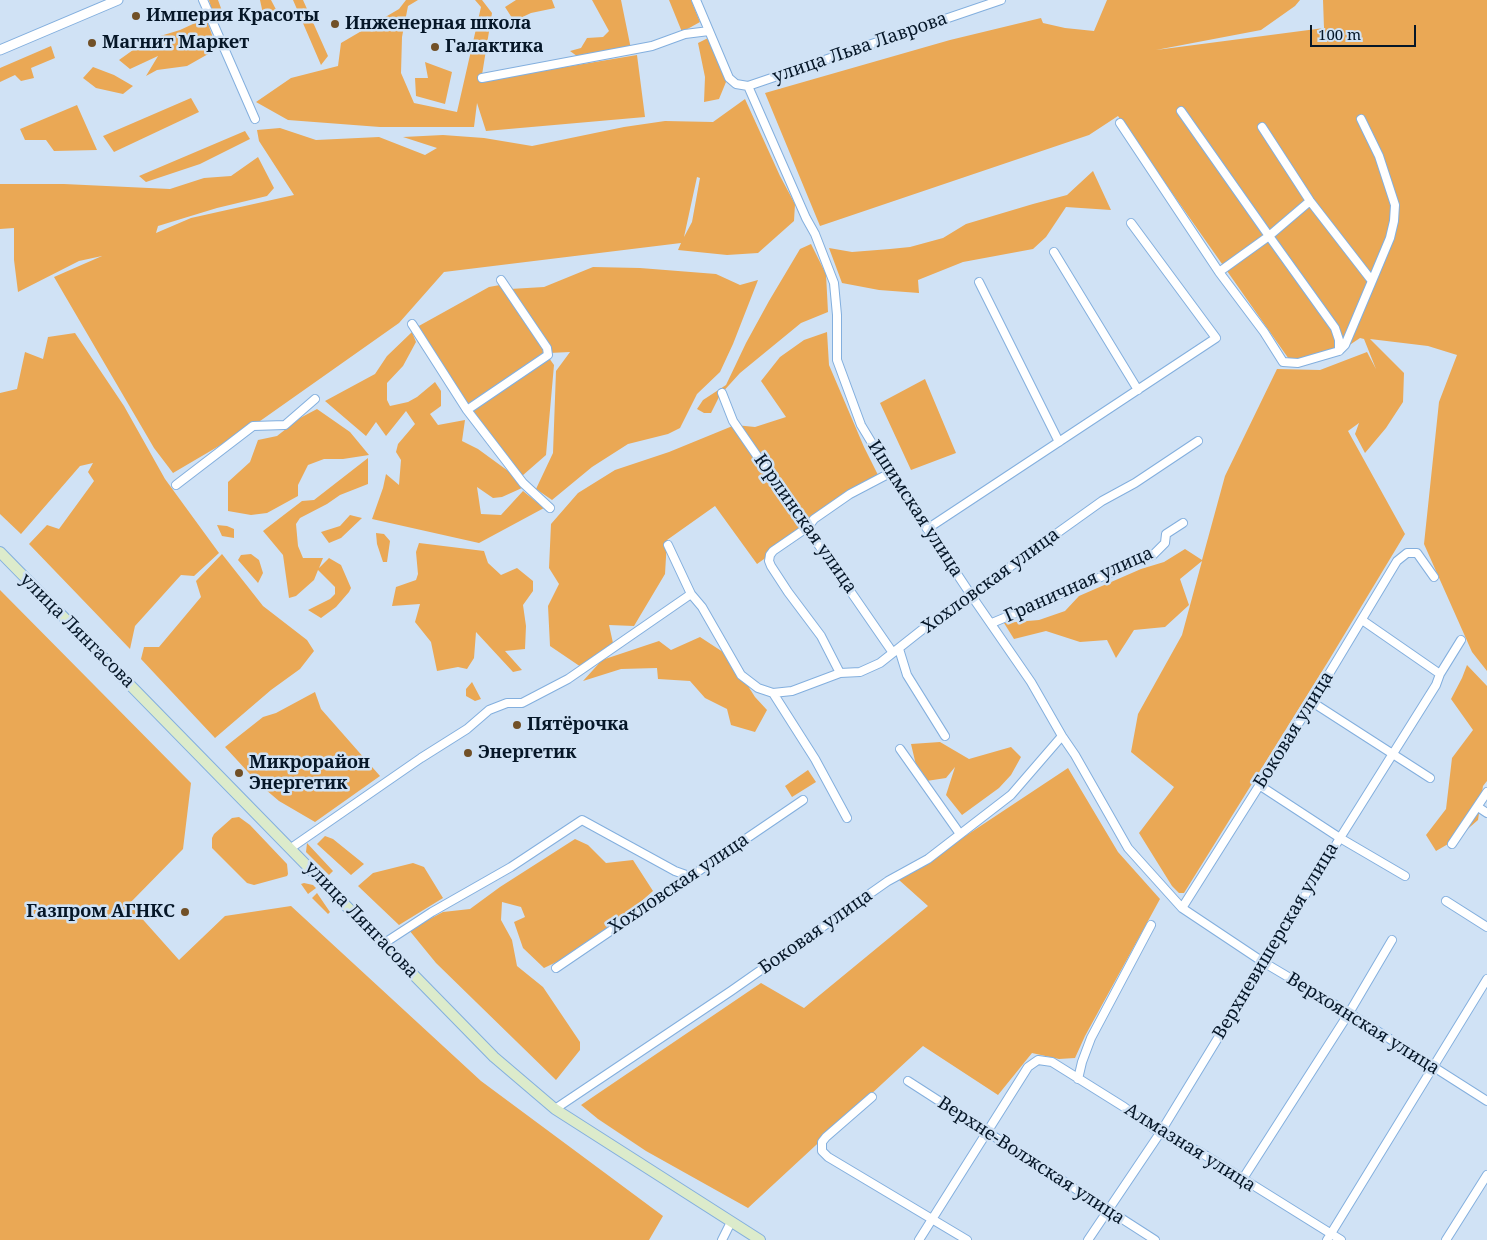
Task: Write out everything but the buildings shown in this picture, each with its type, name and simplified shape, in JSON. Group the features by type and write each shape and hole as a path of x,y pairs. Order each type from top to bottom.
{"main road":[{"name":"улица Лянгасова","path":"0,552 494,1057 555,1110 760,1240"}],"street":[{"path":"0,50 118,0"},
{"path":"204,0 254,119"},
{"path":"696,0 729,78 736,84 748,86"},
{"name":"улица Льва Лаврова","path":"748,86 1001,0"},
{"path":"482,78 652,46 685,34 709,31"},
{"name":"Ишимская улица","path":"748,86 806,218 815,234 834,283 837,315 837,360 861,425 927,529 1031,682 1128,848 1168,893"},
{"path":"1182,111 1268,236 1335,328 1339,340 1339,351"},
{"path":"1120,123 1219,272 1264,332 1283,362 1298,364 1339,351 1345,345 1390,238 1396,205 1379,156 1361,119"},
{"path":"1262,127 1310,201 1372,281"},
{"path":"1219,272 1268,236 1310,201"},
{"path":"927,529 1216,338 1131,224"},
{"path":"1054,252 1138,390"},
{"path":"467,410 545,359 549,352 501,280"},
{"path":"979,282 1059,442"},
{"path":"412,324 467,410 523,483 550,508"},
{"name":"Юрлинская улица","path":"722,392 733,421 896,651 907,675 945,736"},
{"path":"176,485 253,426 284,424 314,399"},
{"name":"Хохловская улица","path":"772,693 792,691 840,673 860,672 880,663 923,629 1102,501 1135,483 1198,441"},
{"path":"840,673 821,636 788,592 769,561 773,551 808,527 814,519 850,494 890,473"},
{"name":"Граничная улица","path":"992,624 1153,555 1165,543 1166,534 1183,523"},
{"path":"668,545 691,594 702,606 741,675 758,688 772,693 815,760 847,818"},
{"name":"Боковая улица","path":"1182,908 1312,702 1397,561 1407,553 1418,553 1434,577"},
{"path":"291,848 421,758 467,729 489,710 508,703 522,703 568,679 691,594"},
{"path":"1362,620 1440,674"},
{"name":"Верхневишерская улица","path":"1088,1240 1160,1132 1263,962 1436,686 1440,674 1461,640"},
{"path":"1312,702 1430,778"},
{"name":"Боковая улица","path":"555,1110 731,991 888,881 928,859 1011,795 1062,736"},
{"path":"900,749 960,834"},
{"path":"1259,785 1340,838 1405,876"},
{"path":"1452,844 1487,792"},
{"name":"Хохловская улица","path":"556,968 803,800"},
{"path":"1478,807 1487,813"},
{"path":"383,944 432,912 511,867 582,820 675,871 689,876"},
{"name":"Верхоянская улица","path":"1168,893 1182,908 1263,962 1349,1013 1487,1102"},
{"path":"1446,901 1487,927"},
{"path":"1078,1079 1091,1038 1150,925"},
{"path":"1242,1180 1349,1013 1392,940"},
{"path":"1329,1237 1487,980"},
{"name":"Алмазная улица","path":"988,1132 1028,1067 1038,1060 1052,1062 1160,1132 1200,1152 1329,1237 1341,1240"},
{"name":"Верхне-Волжская улица","path":"908,1081 1155,1240"},
{"path":"872,1097 826,1137 821,1147 822,1151 828,1157 967,1240"},
{"path":"919,1240 988,1132"},
{"path":"1446,1240 1487,1175"},
{"path":"722,1240 731,1222"}],"shaded area":[{"path":"209,0 218,0 225,19 215,22"},
{"path":"260,0 271,0 280,17 265,23"},
{"path":"293,0 303,0 328,56 321,65"},
{"path":"406,0 418,0 408,6 402,37 401,73 414,103 457,112 481,7 475,0 482,0 492,13 481,81 637,55 645,117 486,131 477,103 474,127 380,127 288,120 256,102 291,78 338,66 341,43 399,9"},
{"path":"516,0 552,0 555,8 531,13 514,21 505,7"},
{"path":"592,0 621,0 632,54 581,59 570,51 581,48 587,38 603,37 609,31"},
{"path":"669,0 691,0 700,22 682,32"},
{"path":"1107,0 1300,0 1295,6 1261,30 1156,50 1324,28 1323,0 1487,0 1487,671 1472,652 1424,544 1439,402 1457,355 1428,346 1370,339 1404,373 1403,402 1386,428 1365,453 1355,434 1359,423 1348,431 1405,534 1184,893 1179,893 1172,886 1139,833 1174,787 1131,752 1138,714 1182,635 1202,561 1180,579 1189,605 1165,627 1134,630 1116,658 1107,640 1080,642 1046,631 1014,639 1004,623 1039,620 1065,611 1079,596 1141,569 1164,562 1185,549 1202,560 1225,476 1277,369 1320,370 1367,352 1376,369 1364,339 1360,338 1342,350 1291,362 1118,116 1089,135 820,226 765,93 950,40 1041,18 1043,23 1065,28 1094,31"},
{"path":"206,18 217,49 187,66 157,70 146,76 158,56 130,69 119,60 140,45"},
{"path":"708,38 722,67 726,82 719,99 704,102 705,77 698,43"},
{"path":"51,46 55,58 31,68 34,78 21,81 15,75 0,82 0,68"},
{"path":"425,62 452,72 445,104 416,96 415,78 428,78"},
{"path":"93,67 114,75 133,86 123,94 96,88 83,78"},
{"path":"191,98 199,112 114,152 103,136"},
{"path":"745,99 780,176 795,204 794,221 758,253 727,255 678,250 681,243 444,272 399,323 253,426 173,473 154,448 54,277 102,256 79,261 18,292 14,260 14,228 0,229 0,184 64,184 170,189 204,178 231,176 258,157 274,188 267,196 217,208 158,226 156,233 191,218 294,195 259,141 257,130 280,128 316,140 379,137 425,155 437,148 403,137 443,135 484,138 532,146 624,127 665,121 713,122","holes":["697,177 700,178 692,222 684,237"]},
{"path":"77,105 97,150 54,151 46,140 25,140 20,129"},
{"path":"245,131 250,139 200,164 146,182 139,176"},
{"path":"1093,171 1111,210 1066,207 1046,237 1033,249 963,262 918,280 919,293 879,290 842,283 829,248 852,252 890,249 910,247 943,238 966,224 1067,195"},
{"path":"811,244 826,274 828,312 801,323 740,373 720,395 711,413 704,413 697,409 703,400 726,385 746,343 800,249"},
{"path":"593,267 640,268 716,274 740,285 758,280 720,372 697,394 680,428 668,434 628,444 592,467 552,500 536,489 553,453 556,371 570,352 549,353 544,351 554,365 546,455 522,476 468,407 417,327 489,287 500,285 510,289 544,287"},
{"path":"412,332 416,342 403,366 387,383 387,400 390,406 408,402 435,382 441,391 441,406 430,414 438,425 465,420 462,441 478,449 515,476 522,488 502,497 493,498 477,487 481,514 501,515 523,491 544,508 479,543 372,519 386,474 399,485 401,460 396,452 398,444 415,424 406,411 386,436 376,422 366,436 325,401 375,374 387,356"},
{"path":"827,332 829,365 879,477 757,564 715,506 667,540 665,574 634,626 609,625 613,643 581,667 550,646 548,606 559,584 549,568 551,524 578,493 615,470 669,452 735,425 755,427 786,417 761,381 780,357 804,340"},
{"path":"75,333 124,406 165,479 219,553 194,576 181,575 135,626 130,649 29,544 47,525 59,529 94,481 88,472 93,463 80,466 21,534 0,514 0,393 17,389 25,352 43,359 48,337"},
{"path":"925,379 956,453 911,470 880,403"},
{"path":"317,409 350,432 369,455 343,459 324,459 308,465 298,485 298,496 267,513 251,515 228,511 228,482 250,462 258,440 277,436 300,418"},
{"path":"368,458 368,484 340,495 300,518 296,524 298,546 303,558 323,558 319,568 329,558 341,565 351,588 336,607 321,618 308,610 330,599 335,594 335,587 318,570 314,580 296,596 289,598 283,555 263,531 302,501 314,500"},
{"path":"350,515 362,518 341,538 329,543 321,532 340,526"},
{"path":"217,525 234,529 234,538 222,536"},
{"path":"376,533 384,534 390,541 387,562 383,562 377,544"},
{"path":"419,543 484,551 488,563 501,575 517,568 533,581 533,591 523,605 526,626 525,649 505,651 522,670 513,672 476,632 474,658 467,669 458,667 437,671 431,642 415,622 420,604 392,606 396,587 416,580 418,574 416,552"},
{"path":"222,554 263,606 307,640 314,651 300,669 271,690 215,738 141,659 144,647 159,647 201,597 196,581"},
{"path":"251,554 259,560 263,573 258,583 238,560 241,555"},
{"path":"0,590 191,783 183,849 129,904 179,960 225,916 291,906 481,1081 663,1216 649,1240 0,1240"},
{"path":"700,637 729,656 755,697 767,710 755,732 731,725 727,709 705,698 690,681 658,679 657,668 621,669 583,681 602,660 659,641 671,650"},
{"path":"1467,665 1487,686 1487,781 1483,786 1478,820 1455,840 1436,851 1426,835 1446,809 1452,758 1473,730 1451,699"},
{"path":"472,682 481,699 475,701 466,696 466,689"},
{"path":"315,692 321,709 380,776 315,822 279,801 259,784 225,747 263,717 276,713"},
{"path":"940,742 969,759 1011,747 1021,757 1011,775 999,788 962,815 946,795 955,767 946,778 920,782 911,744"},
{"path":"1068,768 1118,852 1160,899 1085,1036 1075,1058 1059,1059 1032,1053 998,1095 923,1046 748,1208 646,1151 598,1119 581,1105 761,983 804,1008 928,906 899,880"},
{"path":"808,770 816,782 792,797 785,786"},
{"path":"239,817 250,825 287,864 287,876 254,885 247,883 212,848 214,834 232,818"},
{"path":"325,836 333,839 364,864 351,875 317,844"},
{"path":"575,839 588,845 606,863 633,860 653,891 590,946 544,968 523,948 514,922 525,917 521,907 502,902 501,920 512,940 517,966 543,987 580,1042 580,1050 556,1080 436,963 409,930 443,912 470,909 500,887"},
{"path":"307,843 333,871 329,875 306,852"},
{"path":"413,863 424,867 443,898 399,925 358,886 373,873"},
{"path":"301,884 313,885 316,888 308,894"},
{"path":"317,893 330,912 328,914 312,898"}],"place":[{"name":"Империя Красоты","path":"136,16"},
{"name":"Инженерная школа","path":"335,24"},
{"name":"Магнит Маркет","path":"92,43"},
{"name":"Галактика","path":"435,47"},
{"name":"Пятёрочка","path":"517,725"},
{"name":"Энергетик","path":"468,753"},
{"name":"Микрорайон Энергетик","path":"239,773"},
{"name":"Газпром АГНКС","path":"185,912"}]}
